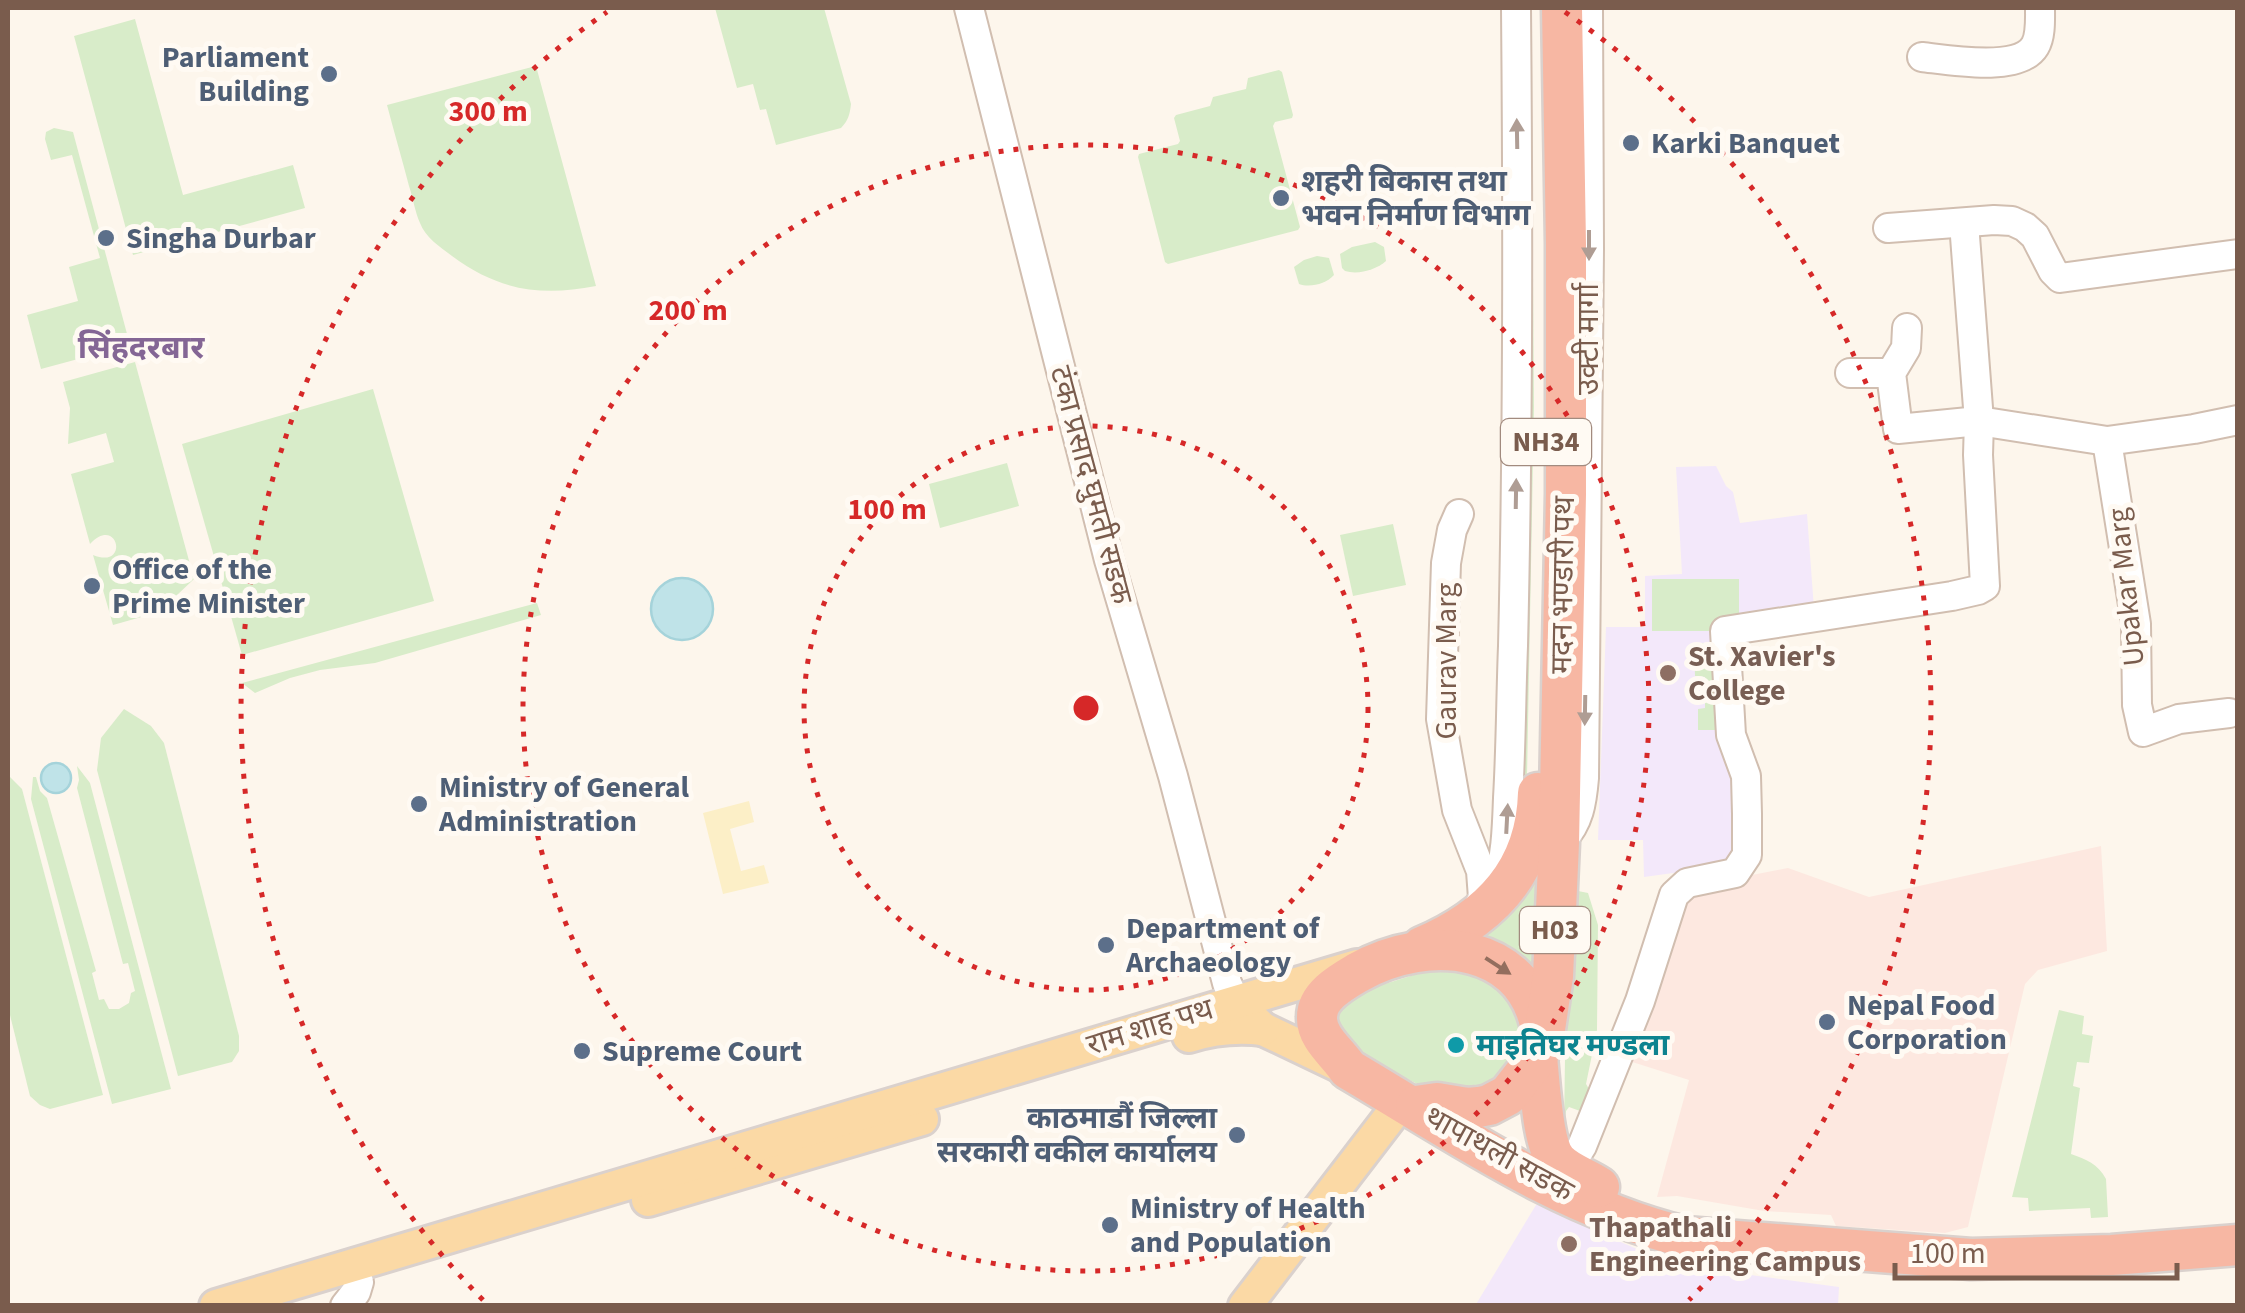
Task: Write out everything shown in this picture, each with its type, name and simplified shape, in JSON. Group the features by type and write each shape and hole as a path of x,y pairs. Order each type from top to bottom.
{"highway":[{"name":"मदन भण्डारी पथ","path":"1402,954 1444,938 1476,916 1518,872 1533,838 1538,800 1545,518 1547,242 1542,8"},
{"name":"मदन भण्डारी पथ","path":"1532,1062 1553,976 1558,830 1566,494 1562,8"},
{"path":"1436,949 1480,954 1509,972 1528,996 1538,1019 1532,1062 1508,1095 1467,1108 1406,1103 1348,1070 1324,1040 1317,1013 1327,994 1368,967 1402,954 1436,949"},
{"name":"थापाथली सडक","path":"1532,1062 1553,1157 1551,1174"},
{"name":"थापाथली सडक","path":"1406,1103 1551,1174 1643,1227 1685,1237 1971,1259 2112,1255 2238,1245"},
{"name":"थापाथली सडक","path":"1551,1174 1692,1220 1770,1228 2043,1242 2238,1228"}],"main road":[{"path":"1246,997 1402,954"},
{"name":"राम शाह पथ","path":"216,1306 1246,997 1262,1029"},
{"name":"राम शाह पथ","path":"277,1306 352,1294 1211,1030 1236,1026 1262,1029"},
{"path":"1262,1029 1348,1070"},
{"path":"1245,1306 1390,1117 1406,1103"}],"street":[{"name":"टंका प्रसाद घुमती सडक","path":"969,8 1109,560 1227,983 1246,997"},
{"path":"1476,916 1498,886 1502,872 1509,781 1517,470 1516,8"},
{"name":"उक्टी मार्गा","path":"1558,830 1571,831 1577,820 1584,778 1588,8"},
{"path":"1922,57 1988,63 2020,60 2035,47 2040,8"},
{"path":"1888,228 2012,222 2035,236 2060,278 2238,254"},
{"path":"1551,1174 1582,1146 1640,1001 1674,895 1688,883 1734,873 1747,855 1746,776 1731,735 1726,631 1952,596 1984,586 1979,421 1964,223"},
{"path":"1907,328 1906,348 1890,373 1898,429 1979,421 2108,441 2238,420"},
{"path":"1850,373 1890,373"},
{"name":"Upakar Marg","path":"2108,441 2136,624 2138,704 2144,732 2179,719 2229,713"},
{"name":"Gaurav Marg","path":"1459,514 1446,563 1441,719 1458,810 1481,871 1483,898 1476,916"}],"shaded area":[{"name":"St. Xavier's College","path":"1716,466 1733,492 1740,523 1807,514 1814,609 1733,616 1738,852 1724,866 1644,877 1643,840 1598,840 1606,627 1645,627 1645,576 1682,574 1676,467"},
{"name":"Nepal Food Corporation","path":"2101,846 2107,951 2038,970 2025,984 1968,1227 1945,1233 1836,1226 1831,1215 1764,1211 1677,1196 1657,1197 1689,1080 1626,1060 1681,889 1788,868 1869,897"},
{"name":"Thapathali Engineering Campus","path":"1548,1201 1602,1234 1651,1255 1707,1263 1714,1270 1839,1287 1838,1305 1475,1306 1536,1205"}],"green space":[{"path":"715,8 824,8 851,104 841,128 776,145 766,109 760,110 753,84 737,88"},
{"path":"1526,8 1531,8 1534,407 1527,777 1520,805"},
{"path":"135,19 183,195 293,165 305,208 133,255 74,36"},
{"path":"536,66 596,286 538,290 486,277 433,241 415,210 387,105"},
{"path":"1279,70 1293,115 1273,126 1300,227 1168,264 1139,154 1178,144 1176,115 1210,106 1213,97 1246,89 1248,78"},
{"path":"54,128 73,132 130,345 41,369 27,315 78,301 69,267 100,258 72,155 51,160 45,139 46,132"},
{"path":"1375,242 1384,247 1386,261 1361,272 1342,268 1340,254"},
{"path":"1317,256 1329,258 1334,275 1318,284 1299,284 1294,267"},
{"path":"135,362 194,579 159,612 113,625 93,555 112,555 116,544 107,535 90,544 71,474 114,462 106,433 68,444 70,408 63,382"},
{"path":"373,389 434,601 242,655 182,444"},
{"path":"1007,463 1019,506 940,528 929,484"},
{"path":"1393,524 1406,585 1353,596 1340,535"},
{"path":"1652,579 1739,579 1739,631 1652,631"},
{"path":"537,603 541,615 375,663 320,670 255,693 242,683"},
{"path":"1694,643 1730,643 1730,730 1698,730 1698,709 1705,708 1705,677 1695,676"},
{"path":"124,709 151,726 164,743 239,1036 239,1051 232,1062 178,1076 97,770 101,738"},
{"path":"77,766 90,783 171,1089 112,1104 31,799 36,777 47,798 96,971 92,973 99,1000 104,999 109,1009 119,1009 129,1003 135,991 128,963 123,964 77,788"},
{"path":"8,775 22,789 103,1095 50,1109 30,1096 8,1007"},
{"path":"1539,855 1549,983 1475,941"},
{"path":"1578,891 1588,893 1598,925 1597,1030 1586,1084 1592,1094 1589,1106 1580,1111 1569,1107 1564,1129 1567,915 1572,895"},
{"path":"1436,968 1478,969 1516,1001 1525,1045 1499,1090 1421,1086 1352,1050 1327,1011 1343,997"},
{"path":"2059,1010 2084,1016 2082,1034 2093,1036 2089,1063 2077,1062 2073,1086 2080,1088 2071,1154 2091,1163 2106,1179 2108,1217 2091,1218 2090,1208 2029,1211 2028,1198 2012,1197"}],"sand":[{"path":"749,801 754,822 730,829 741,871 764,865 769,883 723,894 703,813"}],"water":[{"path":"682,578 704,587 713,609 704,631 682,640 660,631 651,609 660,587"},
{"path":"56,763 67,767 71,778 67,789 56,793 45,789 41,778 45,767"}],"place":[{"name":"Parliament Building","path":"329,74"},
{"name":"Karki Banquet","path":"1631,143"},
{"name":"शहरी बिकास तथा भवन निर्माण विभाग","path":"1281,198"},
{"name":"Singha Durbar","path":"106,238"},
{"name":"Office of the Prime Minister","path":"92,586"},
{"name":"St. Xavier's College","path":"1668,673"},
{"name":"Ministry of General Administration","path":"419,804"},
{"name":"Department of Archaeology","path":"1106,945"},
{"name":"Nepal Food Corporation","path":"1827,1022"},
{"name":"माइतिघर मण्डला","path":"1456,1045"},
{"name":"Supreme Court","path":"582,1051"},
{"name":"काठमाडौं जिल्ला सरकारी वकील कार्यालय","path":"1237,1135"},
{"name":"Ministry of Health and Population","path":"1110,1225"},
{"name":"Thapathali Engineering Campus","path":"1569,1244"}],"district":[{"name":"सिंहदरबार","path":"141,348"}]}
